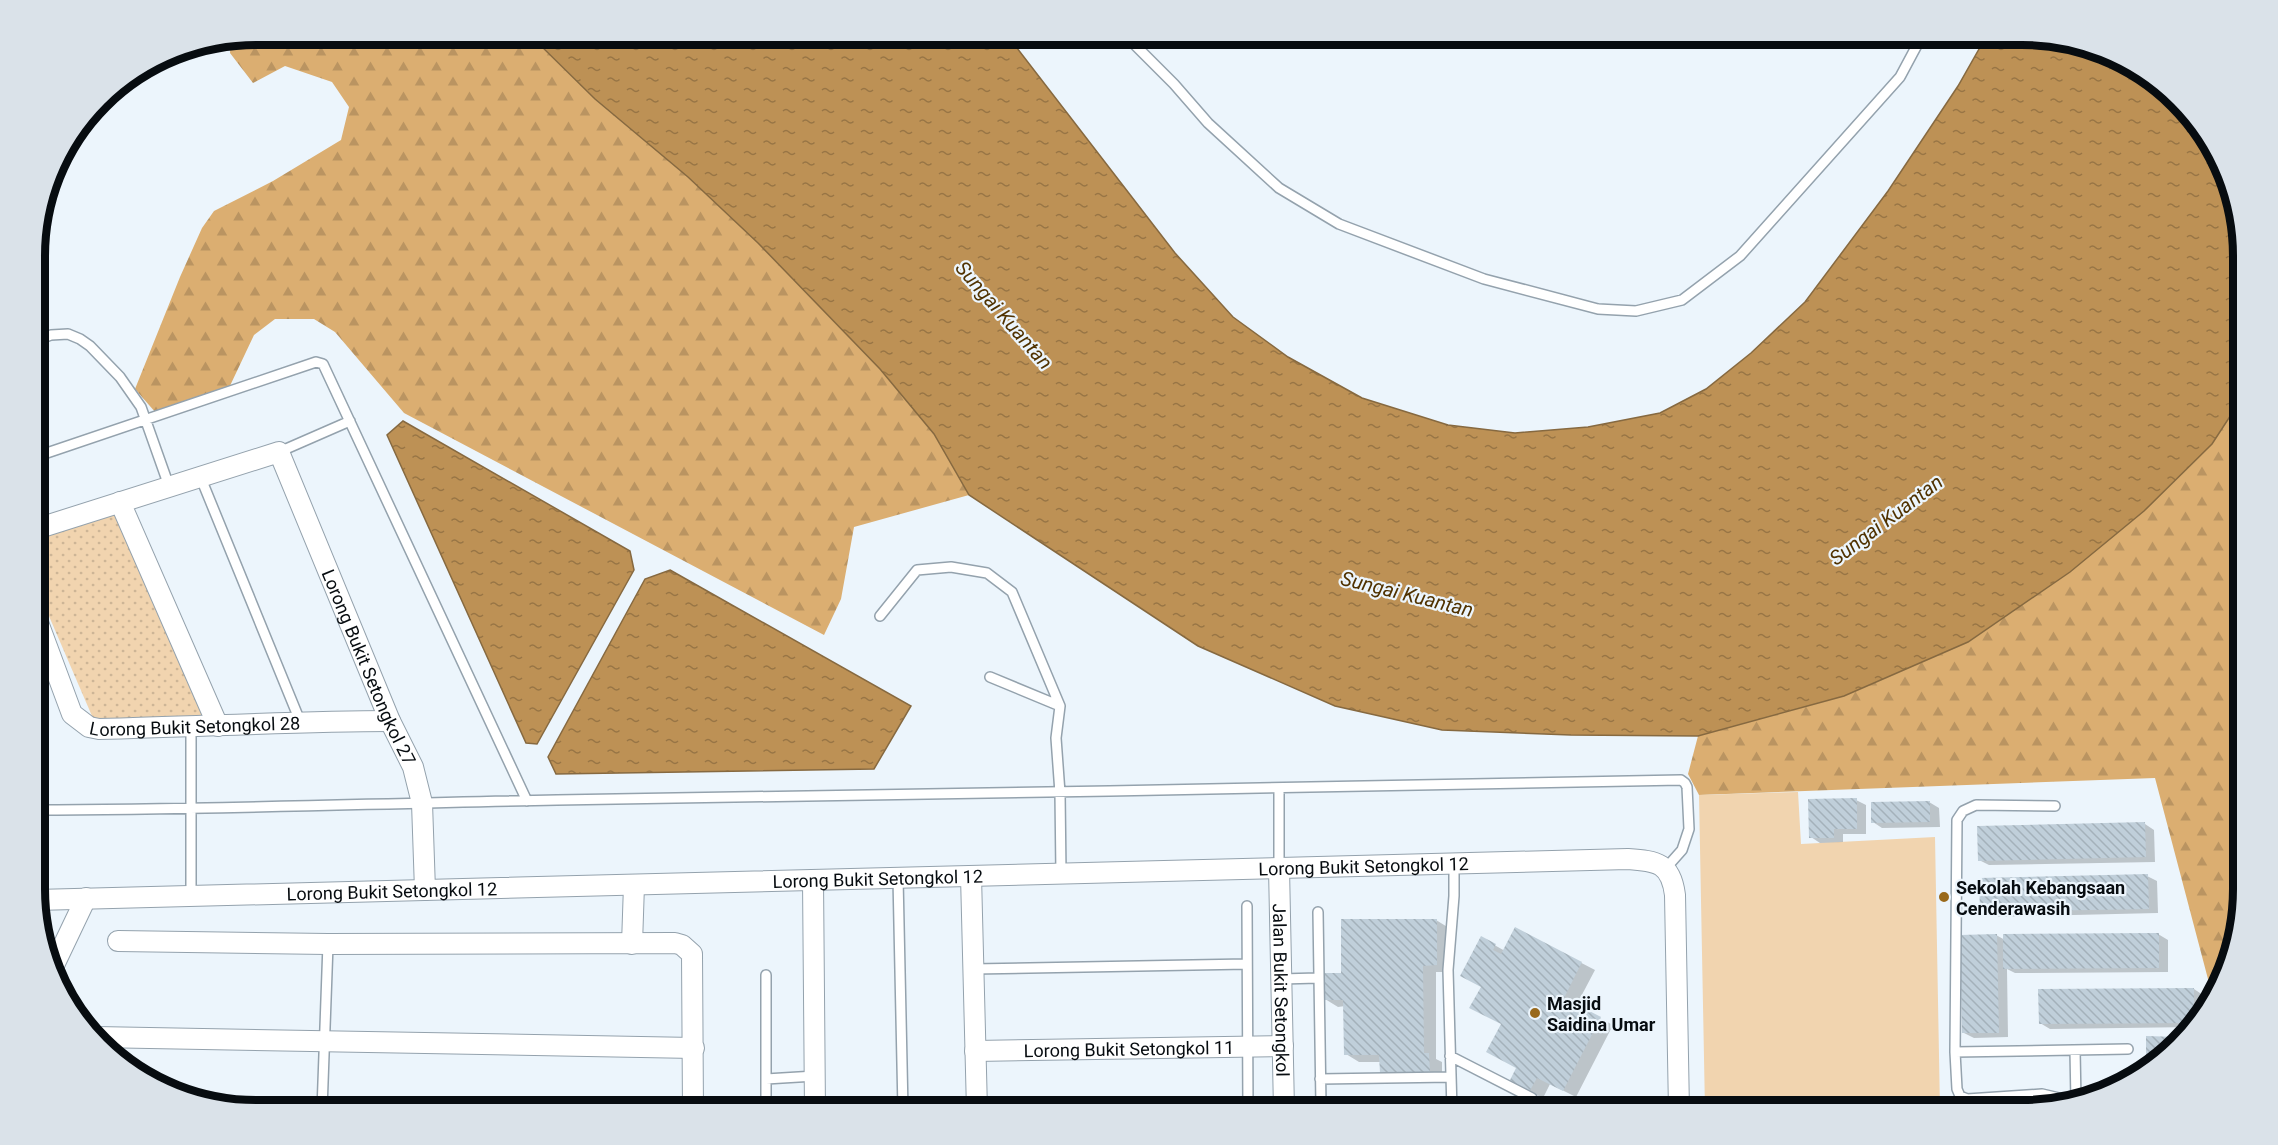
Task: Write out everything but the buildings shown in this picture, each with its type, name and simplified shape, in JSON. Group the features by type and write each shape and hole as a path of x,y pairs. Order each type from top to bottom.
{"street":[{"path":"45,526 279,452"},
{"name":"Lorong Bukit Setongkol 27","path":"279,452 390,721 413,766 422,803 425,890"},
{"path":"120,502 218,726"},
{"name":"Lorong Bukit Setongkol 28","path":"45,641 72,714 78,720 99,729 300,721 390,721"},
{"name":"Lorong Bukit Setongkol 12","path":"45,900 1628,860 1653,861 1666,868"},
{"name":"Jalan Bukit Setongkol","path":"1279,868 1284,1100"},
{"path":"1666,868 1672,878 1676,895 1679,1100"},
{"path":"971,876 977,1100"},
{"path":"813,880 816,1100"},
{"path":"632,944 634,885"},
{"path":"57,959 86,898"},
{"path":"118,940 328,944 682,945 692,954 693,1100"},
{"path":"106,1037 694,1048"},
{"name":"Lorong Bukit Setongkol 11","path":"975,1051 1282,1046"}],"lane":[{"path":"1135,45 1174,84 1208,123 1279,188 1339,224 1484,279 1598,309 1636,311 1682,300 1740,255 1900,77 1917,45"},
{"path":"45,338 68,334 90,346 132,391 146,419 169,486"},
{"path":"45,454 316,362 323,364 527,801"},
{"path":"279,452 350,421"},
{"path":"200,476 300,721"},
{"path":"880,616 917,570 951,567 987,573 1012,592 1060,706 1056,738 1060,793 1061,874"},
{"path":"990,677 1060,706"},
{"path":"191,727 191,896"},
{"path":"45,810 192,810 422,803 1681,780 1687,787 1689,829 1682,850 1666,868"},
{"path":"1279,789 1279,868"},
{"path":"2055,806 1977,805 1963,811 1957,820 1955,1052 1957,1089 1960,1096 1967,1099 2042,1094 2055,1097"},
{"path":"1451,1100 1448,970 1454,896 1454,864"},
{"path":"898,878 903,1100"},
{"path":"1247,906 1248,1100"},
{"path":"1318,912 1321,1100"},
{"path":"322,1100 328,944"},
{"path":"973,969 1246,964"},
{"path":"766,975 766,1100"},
{"path":"1281,979 1318,978"},
{"path":"1955,1052 2128,1049"},
{"path":"2075,1050 2076,1093"},
{"path":"1450,1056 1532,1100"},
{"path":"766,1079 815,1076"},
{"path":"1320,1079 1450,1077"}],"shaded area":[{"path":"122,509 213,724 95,723 45,607 45,535"},
{"path":"1798,792 1801,844 1935,837 1940,1100 1705,1100 1699,795"}],"green space":[{"path":"242,45 540,45 595,99 688,177 758,243 880,369 934,434 969,495 854,527 841,599 824,635 404,413 335,332 314,319 275,319 254,335 228,390 156,413 135,389 202,228 214,211 273,181 341,140 349,107 332,82 285,66 253,83 230,53 230,47"},
{"path":"2233,412 2233,903 2226,944 2210,985 2155,778 1699,795 1688,774 1698,736 1844,696 1968,642 2069,572 2144,511 2212,444"}],"water":[{"name":"Sungai Kuantan","path":"540,45 1015,45 1175,253 1233,317 1288,357 1362,398 1448,425 1515,433 1588,427 1660,413 1706,389 1751,353 1805,302 1888,191 1958,86 1981,45 2036,45 2063,49 2090,56 2128,73 2161,97 2181,117 2197,139 2217,175 2226,201 2233,242 2233,412 2212,444 2144,511 2070,572 1968,642 1844,696 1698,736 1571,735 1442,730 1335,706 1198,646 969,495 934,434 880,369 758,243 688,177 595,99"},
{"path":"403,421 630,551 634,570 537,744 526,743 387,435"},
{"path":"670,570 911,706 874,769 556,774 548,757 645,579"}],"place":[{"name":"Sekolah Kebangsaan Cenderawasih","path":"1944,897"},
{"name":"Masjid Saidina Umar","path":"1535,1013"}]}
